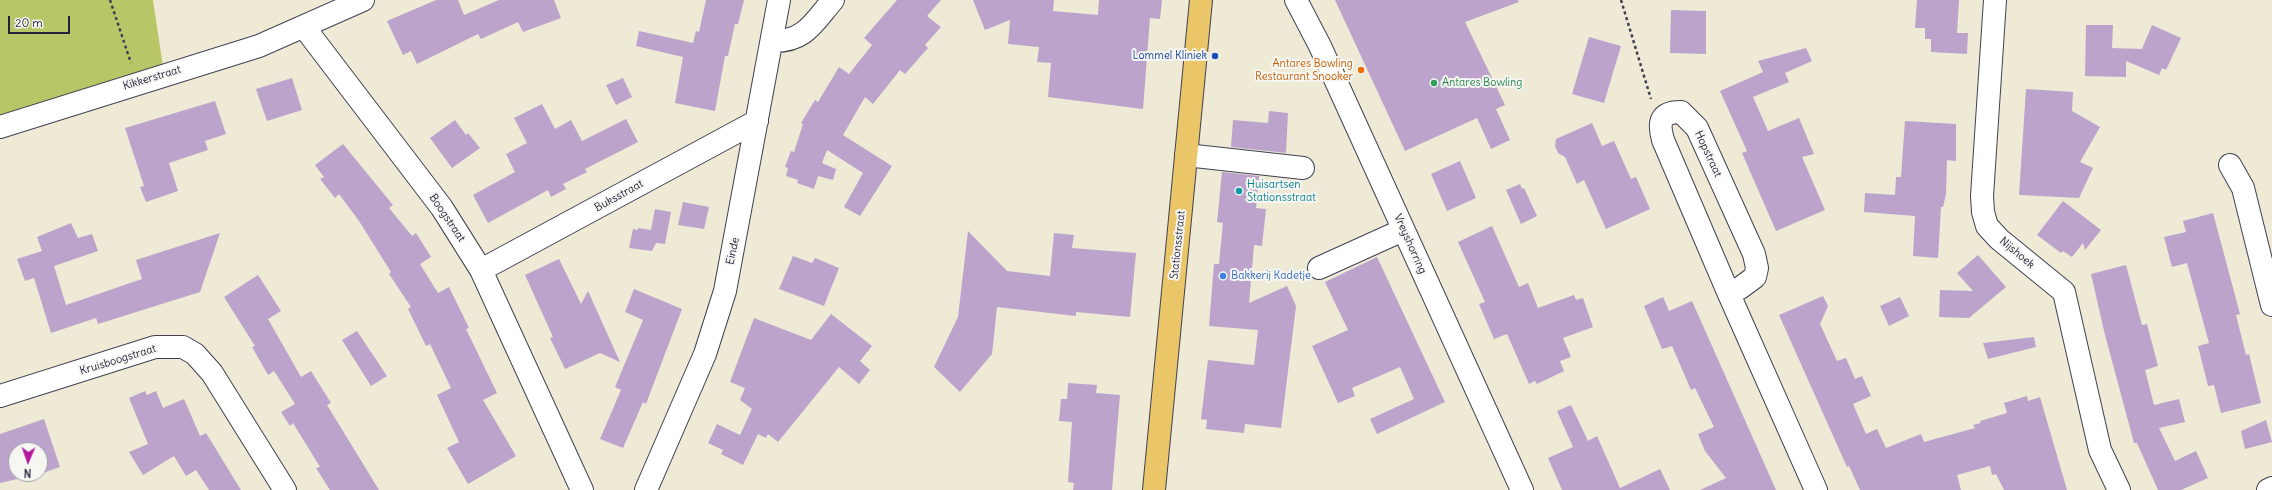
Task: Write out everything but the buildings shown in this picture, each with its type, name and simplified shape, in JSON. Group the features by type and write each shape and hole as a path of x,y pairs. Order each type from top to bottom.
{"main road":[{"name":"Stationsstraat","path":"1154,490 1201,0"}],"street":[{"path":"304,26 364,0"},
{"name":"Einde","path":"646,490 705,354 725,291 779,0"},
{"path":"772,41 784,41 808,31 834,0"},
{"name":"Vreyshorring","path":"1296,0 1320,46 1522,490"},
{"name":"Nijshoek","path":"1995,0 1982,196 1983,212 1987,226 1999,239 2064,292 2100,450 2120,490"},
{"name":"Kikkerstraat","path":"0,127 259,46 304,26"},
{"name":"Boogstraat","path":"304,26 438,202 481,270 582,490"},
{"name":"Hopstraat","path":"1659,126 1663,118 1671,112 1681,112 1696,128 1754,254 1757,268 1755,277 1740,288 1728,292"},
{"name":"Buksstraat","path":"481,270 757,121"},
{"path":"1659,126 1663,140 1728,292 1816,490"},
{"path":"1186,155 1303,168"},
{"path":"2230,165 2243,188 2272,305"},
{"path":"1319,268 1404,230"},
{"name":"Kruisboogstraat","path":"0,396 155,348 183,347 195,354 212,374 285,490"},
{"path":"2268,490 2272,488"}],"path":[{"path":"110,0 138,83"},
{"path":"1621,0 1659,126"}],"green space":[{"path":"0,0 153,0 163,67 0,116"}],"place":[{"name":"Lommel Kliniek","path":"1215,56"},
{"name":"Antares Bowling Restaurant Snooker","path":"1361,70"},
{"name":"Antares Bowling","path":"1434,83"},
{"name":"Huisartsen Stationsstraat","path":"1239,191"},
{"name":"Bakkerij Kadetje","path":"1223,276"}]}
